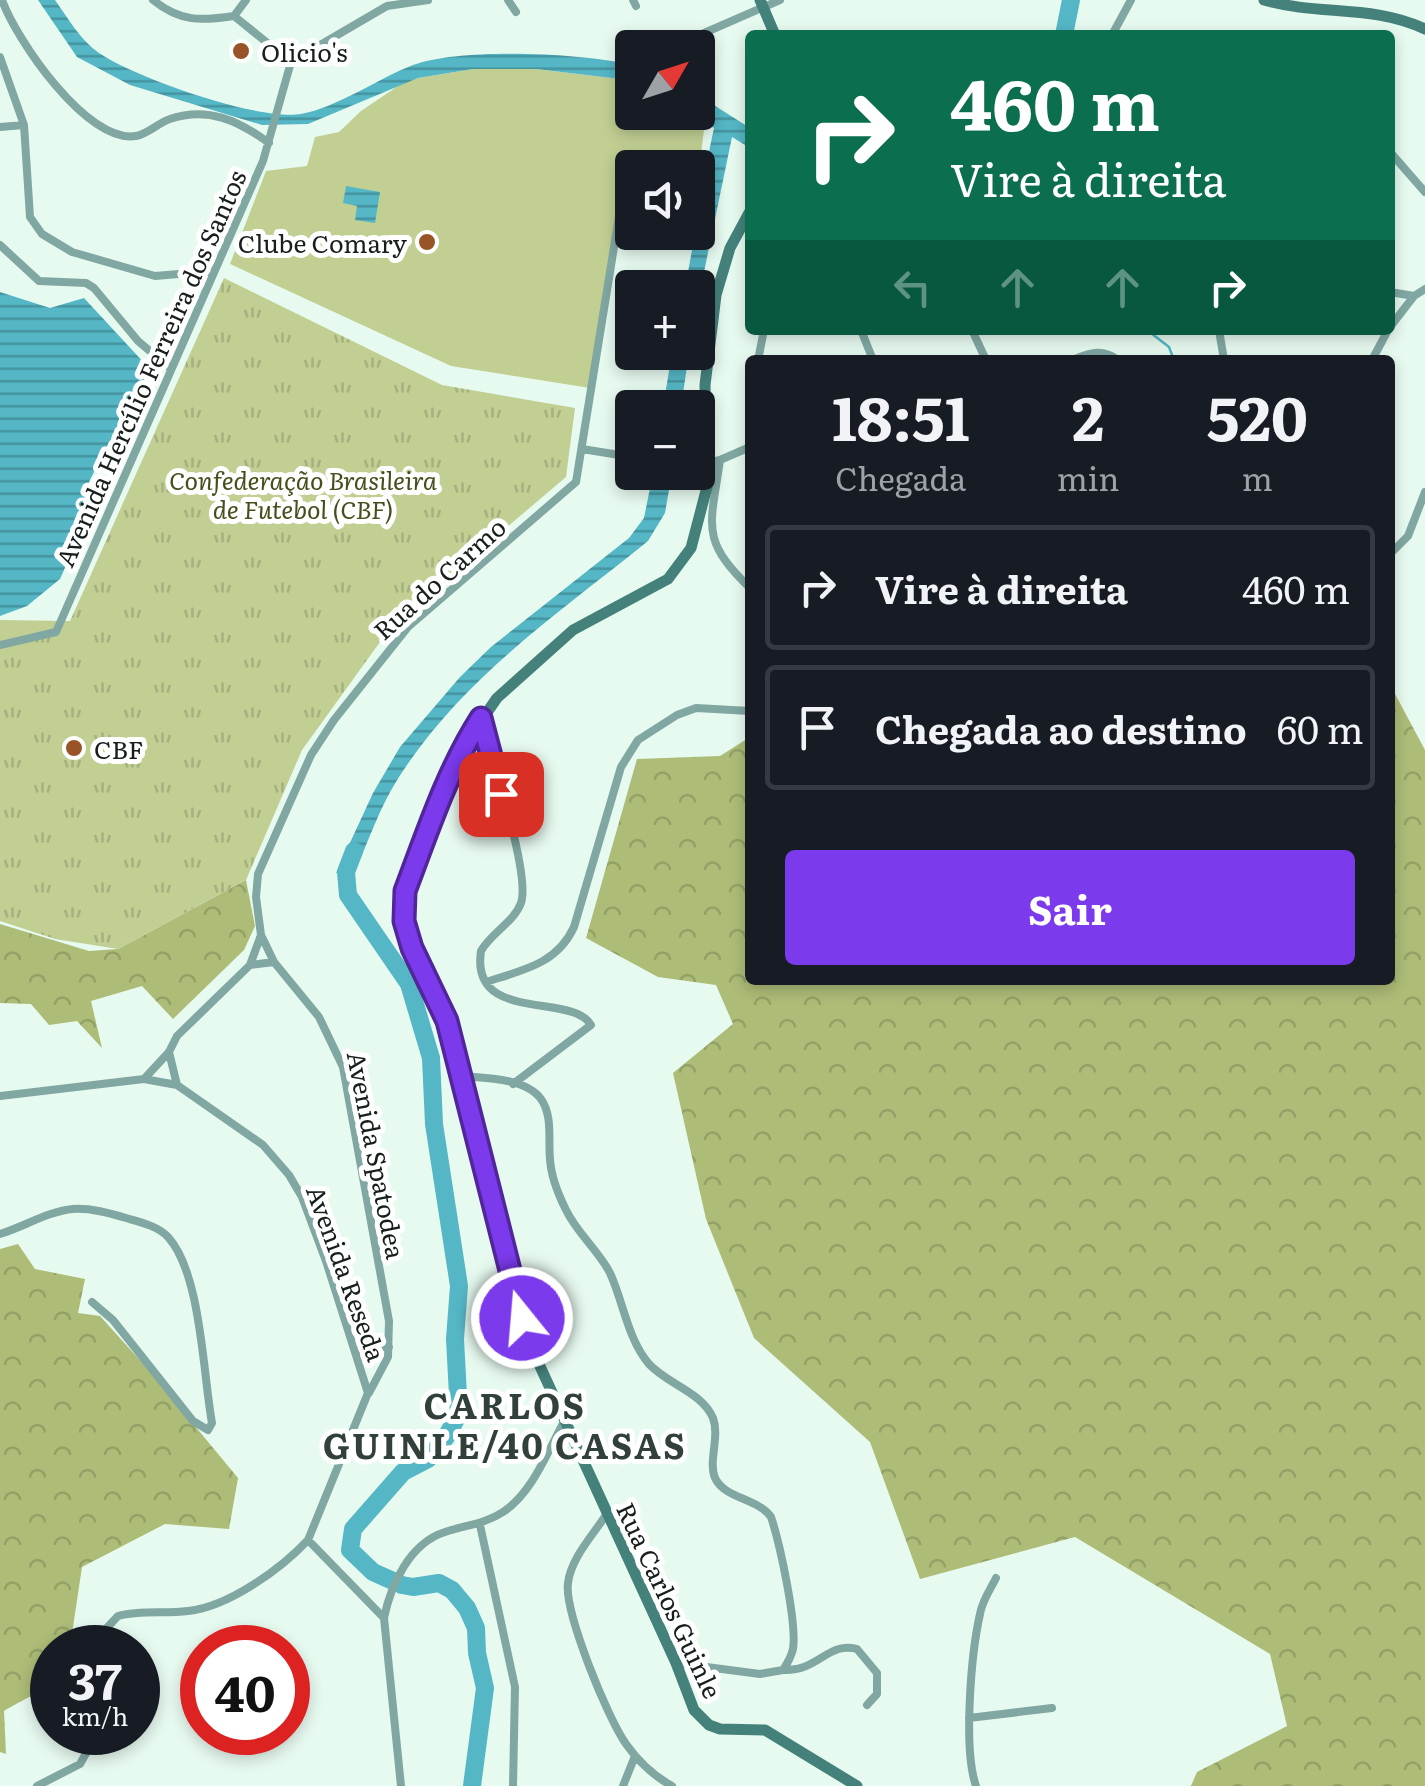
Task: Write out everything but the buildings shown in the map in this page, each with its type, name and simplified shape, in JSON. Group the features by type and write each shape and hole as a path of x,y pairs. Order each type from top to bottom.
{"street":[{"path":"2,0 10,21 58,89 105,128 139,136 170,119 212,115 240,122 269,143"},
{"path":"153,0 183,19 196,22 234,16 246,0"},
{"path":"234,16 291,62 387,6 428,0"},
{"path":"508,0 516,12"},
{"path":"707,30 761,4 780,0"},
{"path":"1115,30 1130,0"},
{"path":"1264,0 1287,6 1375,12 1425,28"},
{"path":"761,4 772,30"},
{"path":"0,57 24,125 30,217 52,243 154,276 214,271"},
{"name":"Avenida Hercílio Ferreira dos Santos","path":"0,645 56,632 269,143 291,62"},
{"path":"0,127 24,125"},
{"path":"1395,158 1425,192"},
{"name":"Rua Carlos Guinle","path":"704,390 716,295 730,248 745,220"},
{"name":"Rua do Carmo","path":"144,1079 169,1052 177,1036 250,966 262,935 256,896 258,874 317,744 408,627 569,491 580,473 615,240"},
{"path":"0,245 40,281 86,283 94,288 138,341 171,369"},
{"path":"1395,321 1414,296 1425,289"},
{"path":"1395,293 1414,296"},
{"path":"582,448 615,453"},
{"path":"715,461 745,449"},
{"name":"Rua Carlos Guinle","path":"707,490 692,548 676,570 662,583 573,630 515,680 481,718 462,747 450,776 405,891 402,910 412,948 447,1021 528,1340 694,1710 709,1725 720,1729 765,1730 857,1786"},
{"path":"711,490 714,544 724,563 745,583"},
{"path":"1395,549 1408,536 1425,492"},
{"path":"486,982 546,962 566,944 621,767 638,740 677,714 696,708 745,711"},
{"path":"481,718 514,840 522,895 512,917 481,951 486,982 524,1004 590,1021 588,1030 513,1084"},
{"name":"Avenida Spatodea","path":"262,935 274,962 320,1017 344,1067 389,1321 388,1357 368,1393"},
{"path":"250,966 274,962"},
{"path":"169,1052 178,1085"},
{"path":"462,1076 513,1084 536,1093 546,1110 557,1192 568,1215 610,1272 648,1364 702,1402 712,1416 717,1482 760,1506 770,1517 780,1551 794,1647 783,1670"},
{"name":"Avenida Reseda","path":"0,1096 144,1079 178,1085 263,1144 290,1175 302,1197 368,1393 308,1540 295,1555 221,1603 194,1611 118,1616 110,1625"},
{"path":"0,1234 69,1210 111,1214 166,1235 188,1278 196,1314 212,1423 208,1430 193,1422 121,1329 92,1302"},
{"path":"357,1352 389,1347"},
{"path":"400,1786 384,1618 391,1590 426,1542 504,1512 527,1489 564,1422"},
{"path":"606,1515 574,1565 568,1592 612,1720 635,1756 672,1786"},
{"path":"480,1524 515,1688 514,1786"},
{"path":"308,1540 384,1618"},
{"path":"976,1786 969,1762 970,1718 980,1613 996,1578"},
{"path":"676,1663 760,1674 807,1669 840,1648 857,1649 877,1673 877,1694 867,1705"},
{"path":"970,1718 1052,1708"},
{"path":"37,1786 80,1764 85,1755"},
{"path":"623,1786 635,1756"}],"green space":[{"name":"Clube Comary","path":"473,69 536,69 615,78 615,130 704,130 701,150 615,150 615,246 590,388 451,366 230,264 266,171 307,166 315,137 339,132 361,111 401,84"},
{"name":"Confederação Brasileira de Futebol (CBF)","path":"224,278 442,385 575,408 566,477 393,624 302,750 246,880 118,949 55,939 0,921 0,620 70,621"},
{"path":"1395,694 1425,750 1425,1786 1191,1786 1197,1772 1287,1726 1270,1654 1075,1537 920,1579 870,1442 754,1338 706,1219 673,1073 733,1024 716,985 658,977 586,938 637,759 720,756 745,740 745,985 1395,985"},
{"path":"246,880 255,926 244,950 173,1019 142,986 91,1001 102,1048 77,1021 49,1025 31,1004 0,1003 0,924 89,951 118,949"},
{"path":"18,1244 35,1269 85,1279 78,1313 100,1316 238,1478 229,1529 165,1524 82,1567 73,1625 30,1625 30,1697 4,1711 6,1754 0,1752 0,1249"}],"water":[{"path":"38,0 55,0 86,42 117,63 198,96 256,111 314,111 413,65 460,56 554,55 611,61 615,62 615,78 536,69 473,69 418,78 308,124 262,125 130,85 77,57"},
{"path":"715,106 745,125 745,145 732,137 715,219 715,150 710,150"},
{"path":"346,186 380,192 375,223 355,220 357,206 343,203"},
{"path":"692,250 709,250 704,270 688,270"},
{"path":"0,292 50,308 84,298 147,366 137,389 144,418 139,424 122,427 106,448 86,488 78,538 60,579 27,606 0,616"},
{"path":"669,370 686,370 684,390 666,390"},
{"path":"650,490 669,490 665,513 648,541 514,649 452,708 392,788 354,874 336,873 373,793 400,747 460,677 491,647 629,538 644,518"}],"waterway":[{"path":"1065,30 1071,0"},
{"path":"1153,335 1169,347 1172,355"},
{"path":"354,851 346,872 348,895 409,984 431,1058 434,1124 459,1286 455,1339 459,1414 428,1459 403,1472 353,1529 350,1550 373,1572 402,1585 439,1583 452,1590 467,1608 476,1628 485,1688 472,1786"}],"place":[{"name":"Olicio's","path":"241,51"},
{"name":"Clube Comary","path":"427,242"},
{"name":"CBF","path":"74,748"}],"district":[{"name":"CARLOS GUINLE/40 CASAS","path":"505,1424"}],"route":[{"path":"501,794 481,718 462,747 450,776 405,891 402,910 412,948 447,1021 522,1318"}]}
